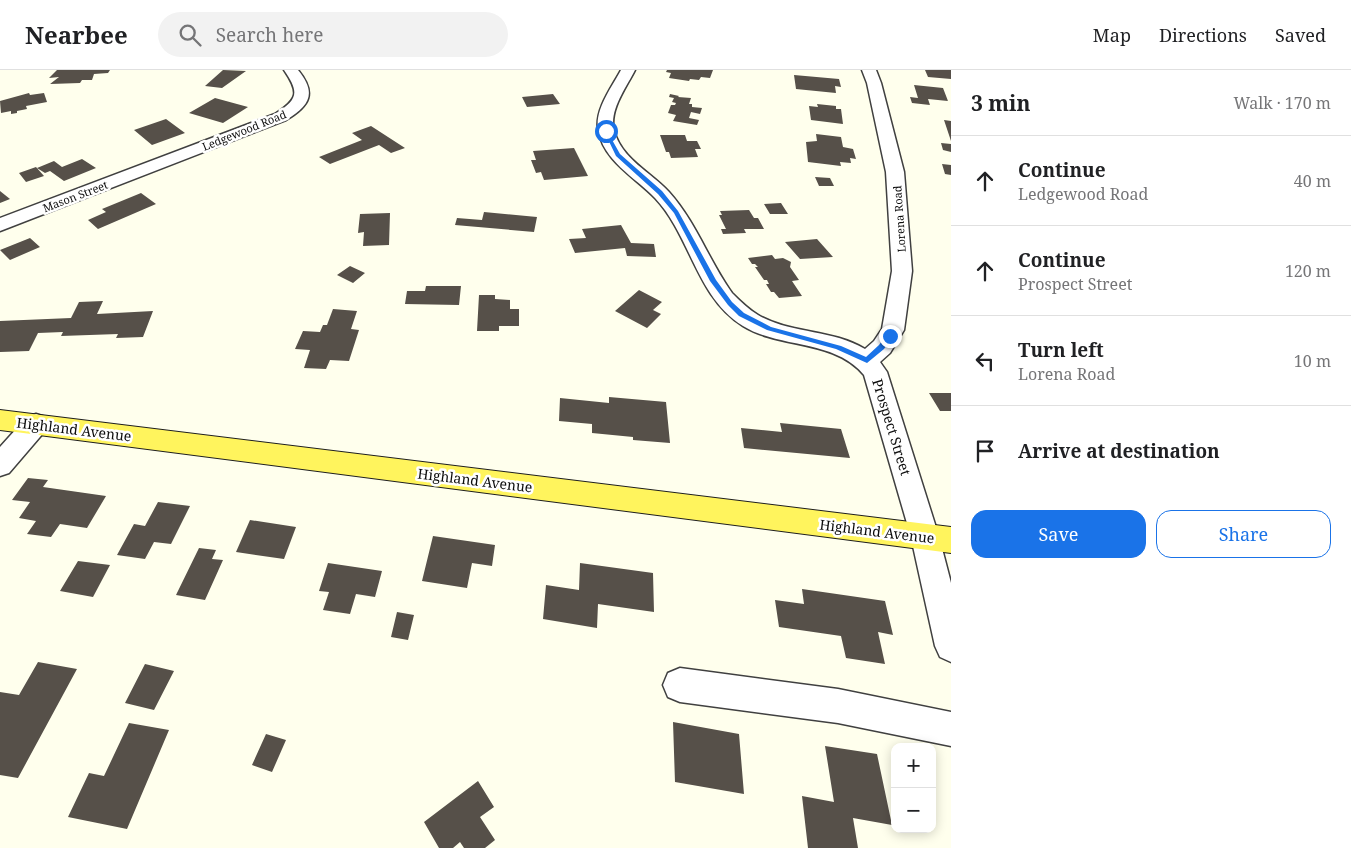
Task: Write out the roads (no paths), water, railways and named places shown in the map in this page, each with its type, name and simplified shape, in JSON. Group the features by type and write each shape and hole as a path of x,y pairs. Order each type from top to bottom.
{"main road":[{"name":"Highland Avenue","path":"0,420 938,539"}],"street":[{"name":"Ledgewood Road","path":"150,167 266,124 292,110 302,99 304,88 300,78 291,70"},
{"path":"628,70 608,113 606,127 615,151 660,192 676,213 714,281 730,303 742,315 769,329 838,348 867,360"},
{"name":"Lorena Road","path":"867,360 882,347 893,330 902,271 895,172 874,83 868,70"},
{"name":"Mason Street","path":"0,225 150,167"},
{"name":"Prospect Street","path":"867,360 878,379 938,539 951,646"},
{"path":"0,465 36,424"},
{"path":"680,685 828,705 951,729"}]}
